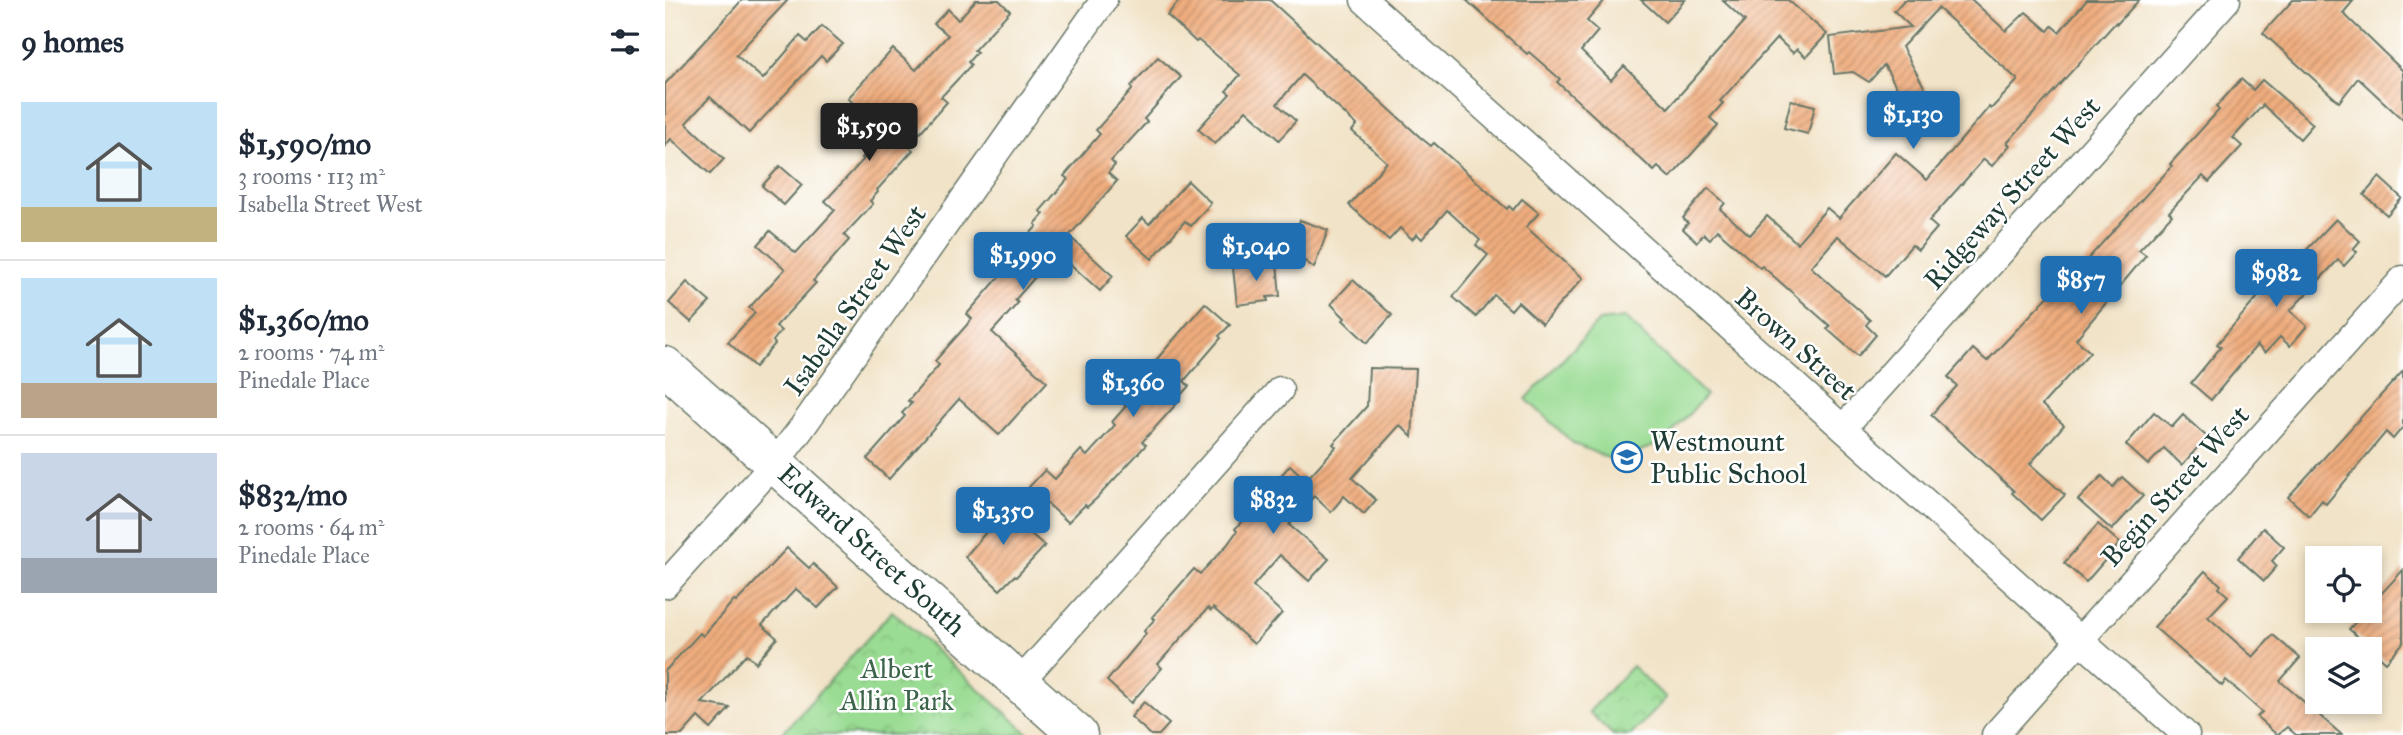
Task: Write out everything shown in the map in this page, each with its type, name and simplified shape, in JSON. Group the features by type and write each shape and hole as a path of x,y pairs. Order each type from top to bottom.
{"main road":[{"name":"Edward Street South","path":"665,366 1078,735"}],"street":[{"name":"Isabella Street West","path":"665,586 775,463 939,236 1104,0"},
{"name":"Brown Street","path":"1364,0 2186,735"},
{"name":"Ridgeway Street West","path":"1843,428 2227,0"},
{"name":"Begin Street West","path":"1994,735 2403,279"},
{"path":"1020,682 1280,390"}],"green space":[{"path":"1625,318 1706,395 1664,442 1615,461 1574,444 1526,399 1599,321"},
{"name":"Albert Allin Park","path":"892,611 1030,735 781,735"},
{"path":"1632,666 1666,698 1631,735 1613,735 1589,712"}],"building":[{"path":"742,0 788,0 736,55 763,79 800,36 807,42 822,26 843,44 826,61 821,56 749,133 710,97 686,123 724,159 710,174 671,139 665,146 665,84"},
{"path":"976,0 999,0 1010,11 974,50 977,52 968,62 971,65 941,97 947,102 908,146 913,150 877,190 870,201 873,204 844,235 849,240 813,281 816,283 776,326 781,331 773,341 775,344 755,367 728,342 755,313 749,308 785,269 758,245 770,231 796,253 835,210 825,201 883,134 848,98 893,49 916,70 948,35 934,24 948,9 958,20"},
{"path":"1180,0 1270,0 1421,138 1431,146 1434,143 1507,209 1509,206 1513,210 1522,199 1539,213 1526,227 1583,278 1542,324 1518,302 1511,310 1494,295 1476,317 1453,297 1488,255 1476,245 1480,240 1447,210 1422,239 1417,234 1412,239 1400,228 1389,240 1349,205 1387,162 1352,131 1357,125 1302,75 1277,104 1296,121 1279,140 1246,110 1215,144 1198,129 1230,94 1226,91 1240,75 1198,40 1196,42 1167,15"},
{"path":"1466,0 1605,0 1587,21 1598,31 1581,51 1611,80 1624,66 1668,108 1745,21 1722,0 1788,0 1827,34 1806,57 1797,49 1793,53 1777,38 1720,101 1723,103 1710,118 1718,125 1670,178 1658,167 1654,171 1557,82 1560,79"},
{"path":"1641,0 1685,0 1665,22"},
{"path":"1904,0 1972,0 2006,31 2026,12 2048,31 2052,26 2059,32 2087,0 2139,0 2007,143 2010,145 1992,166 1984,159 1929,221 1937,228 1918,250 1912,245 1885,276 1838,236 1811,267 1870,320 1866,325 1876,335 1858,356 1827,329 1830,326 1717,230 1710,239 1704,234 1697,242 1683,229 1688,223 1683,218 1708,188 1725,203 1720,209 1750,235 1767,216 1797,243 1827,208 1839,218 1896,153 1927,180 1989,107 1991,109 2018,80 1938,8 1902,47 1926,90 1905,102 1884,65 1869,82 1853,72 1834,74 1830,37 1911,27 1894,11"},
{"path":"2293,0 2354,0 2343,13 2403,71 2403,120 2358,78 2339,102 2263,33"},
{"path":"1158,57 1181,77 1144,119 1147,122 1111,161 1115,165 1108,173 1117,181 1069,236 1113,276 1100,291 1057,252 1015,300 1018,303 992,332 1047,382 999,435 959,399 889,479 867,459 905,416 902,413 912,403 908,401 939,365 935,361 972,319 967,314 1001,275 997,271 1037,226 1035,224 1044,214 1040,211 1068,179 1064,176 1100,134 1096,130"},
{"path":"2241,79 2253,90 2262,80 2313,124 2300,139 2263,105 2233,138 2242,146 2209,182 2203,176 2169,212 2172,215 2139,250 2146,255 2076,339 2090,352 2042,405 2064,425 2030,464 2065,495 2041,520 2012,493 2014,491 1931,415 1957,386 1948,377 1973,349 1987,361 2073,270 2076,272 2172,166 2170,164 2219,110 2216,107"},
{"path":"1791,100 1815,106 1808,134 1784,128"},
{"path":"780,166 802,185 784,205 762,186"},
{"path":"2379,177 2402,198 2387,215 2364,195"},
{"path":"1188,181 1211,203 1191,226 1185,221 1152,259 1126,236 1143,218 1149,224"},
{"path":"2336,219 2360,241 2353,249 2357,252 2344,266 2338,260 2290,311 2307,326 2290,346 2280,337 2265,353 2257,345 2211,400 2191,383 2221,347 2217,344 2270,283 2273,285"},
{"path":"1300,220 1328,230 1314,268 1289,249"},
{"path":"1277,263 1280,296 1267,297 1268,301 1237,305 1233,268"},
{"path":"1353,280 1392,315 1367,343 1331,304"},
{"path":"687,282 710,302 691,322 669,303"},
{"path":"1205,303 1230,325 1184,381 1189,386 1178,398 1180,400 1142,442 1146,445 1097,498 1087,507 1085,505 1068,522 1029,487 1045,470 1055,479 1081,450 1087,456 1115,425 1112,422 1126,406 1121,401"},
{"path":"1369,368 1416,369 1412,437 1400,425 1352,478 1376,500 1364,514 1344,496 1331,512 1314,496 1289,525 1329,559 1309,581 1280,555 1253,586 1282,613 1254,644 1213,608 1211,611 1208,608 1158,664 1162,668 1131,703 1107,681 1146,634 1144,631 1155,619 1152,617 1194,569 1200,574 1227,545 1237,531 1235,529 1290,465 1306,480 1336,447 1333,444 1367,406"},
{"path":"2403,371 2403,427 2393,439 2386,432 2326,504 2322,500 2309,516 2288,497"},
{"path":"2154,412 2172,427 2183,415 2207,437 2182,465 2164,448 2148,465 2126,445"},
{"path":"2102,476 2113,487 2122,477 2143,496 2112,530 2078,500"},
{"path":"992,500 1045,546 1000,590 965,557 992,525 979,514"},
{"path":"2098,524 2120,543 2086,582 2064,563"},
{"path":"2263,528 2284,547 2272,561 2277,566 2264,581 2238,558"},
{"path":"787,548 809,568 813,564 838,587 818,608 796,589 762,625 777,638 756,663 747,654 702,703 730,708 711,729 698,717 682,735 665,735 665,671 700,633 703,636 734,600 736,602"},
{"path":"2403,570 2403,643 2386,662 2382,658 2382,637 2358,637 2349,629 2355,623 2382,623 2382,593"},
{"path":"2205,571 2221,585 2219,588 2228,596 2208,617 2253,657 2273,635 2300,658 2280,681 2305,703 2305,714 2318,714 2342,735 2296,735 2287,727 2277,735 2257,717 2262,712 2226,680 2222,686 2154,627"},
{"path":"1144,702 1169,724 1159,735 1151,735 1131,717"}],"place":[{"name":"Westmount Public School","path":"1627,457"}]}
